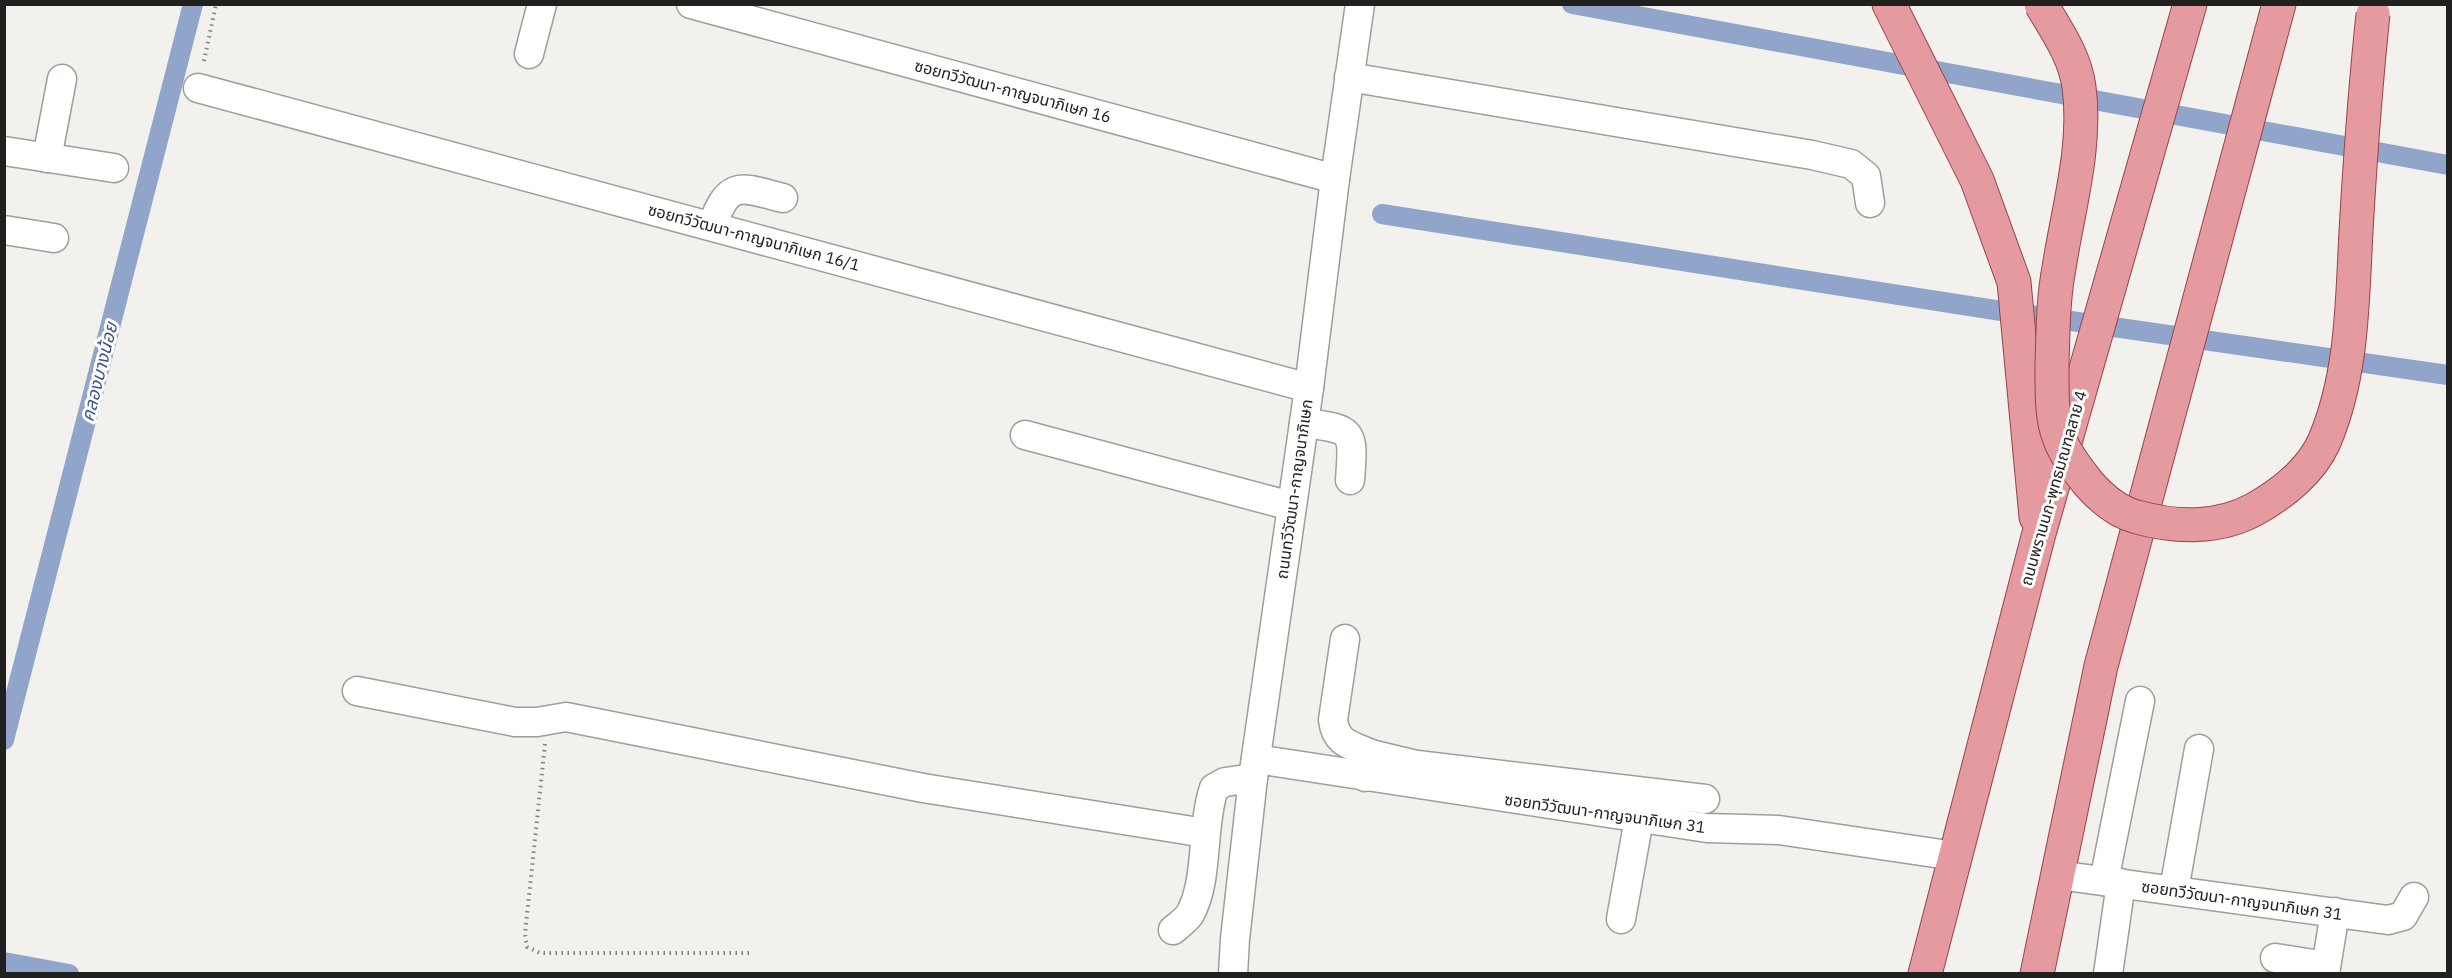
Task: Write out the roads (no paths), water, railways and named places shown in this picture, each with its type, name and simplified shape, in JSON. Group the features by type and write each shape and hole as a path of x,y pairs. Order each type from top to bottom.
{"main road":[{"path":"2041,4 2069,52 2079,86 2080,133 2071,201 2058,270 2053,339 2052,390 2058,437 2079,472 2099,496 2124,514 2164,525 2205,525 2244,515 2276,497 2306,470 2323,444 2336,406 2349,350 2362,123 2373,9"},
{"name":"ถนนพรานนก-พุทธมณฑลสาย 4","path":"1925,974 2038,537 2190,4"},
{"path":"2037,974 2101,666 2279,4"},
{"path":"1893,14 1977,180 2014,282 2038,537"}],"street":[{"path":"529,54 542,4"},
{"name":"ซอยทวีวัฒนา-กาญจนาภิเษก 16","path":"691,4 1335,179"},
{"name":"ถนนทวีวัฒนา-กาญจนาภิเษก","path":"1233,974 1255,769 1360,4"},
{"path":"1349,77 1595,117 1812,155 1851,164 1866,176 1870,203"},
{"path":"47,158 62,79"},
{"name":"ซอยทวีวัฒนา-กาญจนาภิเษก 16/1","path":"198,88 1309,388"},
{"path":"4,151 114,168"},
{"path":"712,226 724,197 734,190 753,191 783,198"},
{"path":"4,230 54,238"},
{"path":"1304,423 1334,427 1343,430 1350,437 1353,448 1350,480"},
{"path":"1025,435 1291,506"},
{"path":"1345,639 1333,720 1334,731 1368,765 1417,765 1705,799"},
{"path":"357,691 515,722 566,717 923,788 1205,833 1197,899 1188,916 1173,930"},
{"path":"2108,974 2112,882 2140,701"},
{"path":"2174,890 2199,749"},
{"name":"ซอยทวีวัฒนา-กาญจนาภิเษก 31","path":"1205,833 1214,788 1255,769 1368,765 1639,819 1707,828 1779,830 1955,856"},
{"path":"1621,920 1639,819"},
{"name":"ซอยทวีวัฒนา-กาญจนาภิเษก 31","path":"2058,875 2388,920 2397,919 2408,910 2414,897"},
{"path":"2275,958 2325,970 2335,912"}],"waterway":[{"name":"คลองบางน้อย","path":"4,740 193,4"},
{"path":"1572,4 2448,165"},
{"path":"1382,214 1995,310 2448,375"},
{"path":"4,962 69,974"}]}
